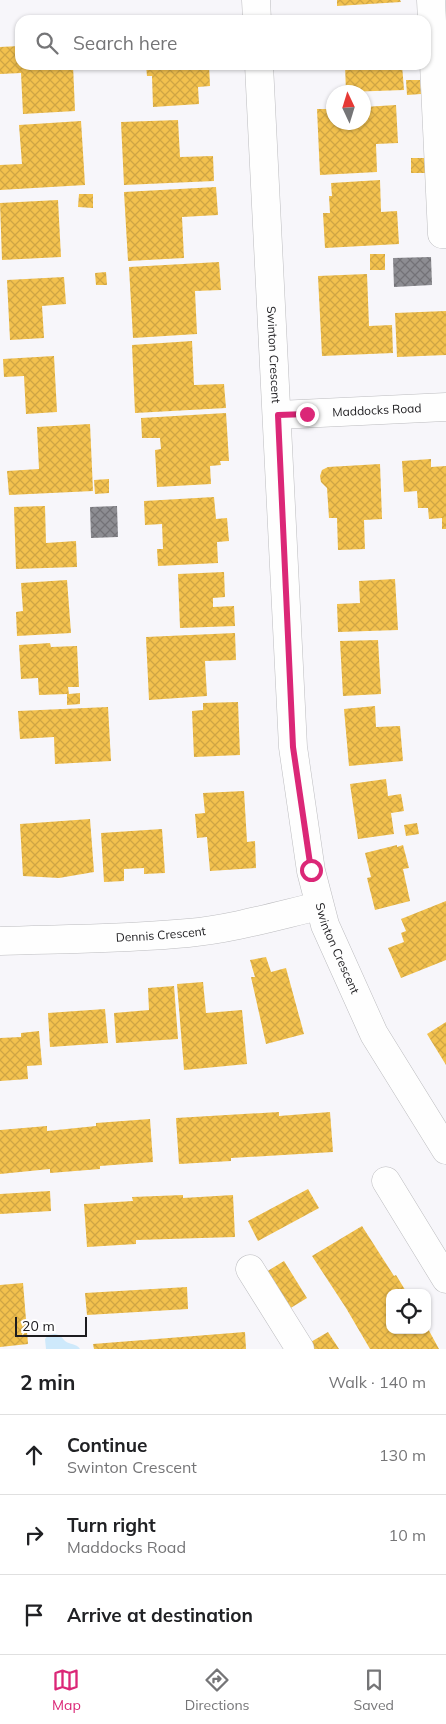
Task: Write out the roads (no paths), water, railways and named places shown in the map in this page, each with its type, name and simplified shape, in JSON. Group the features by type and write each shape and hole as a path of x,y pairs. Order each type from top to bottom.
{"street":[{"path":"256,0 257,15"},
{"path":"431,0 442,234 446,234"},
{"name":"Swinton Crescent","path":"259,70 278,415 293,747 311,870 325,925 374,1034 444,1143"},
{"name":"Maddocks Road","path":"278,415 446,407"},
{"name":"Dennis Crescent","path":"0,940 105,938 189,933 243,924 319,906"},
{"path":"386,1181 446,1279"},
{"path":"250,1269 300,1349"}],"water":[{"path":"55,1334 80,1349 46,1349 45,1339 48,1335"}]}
